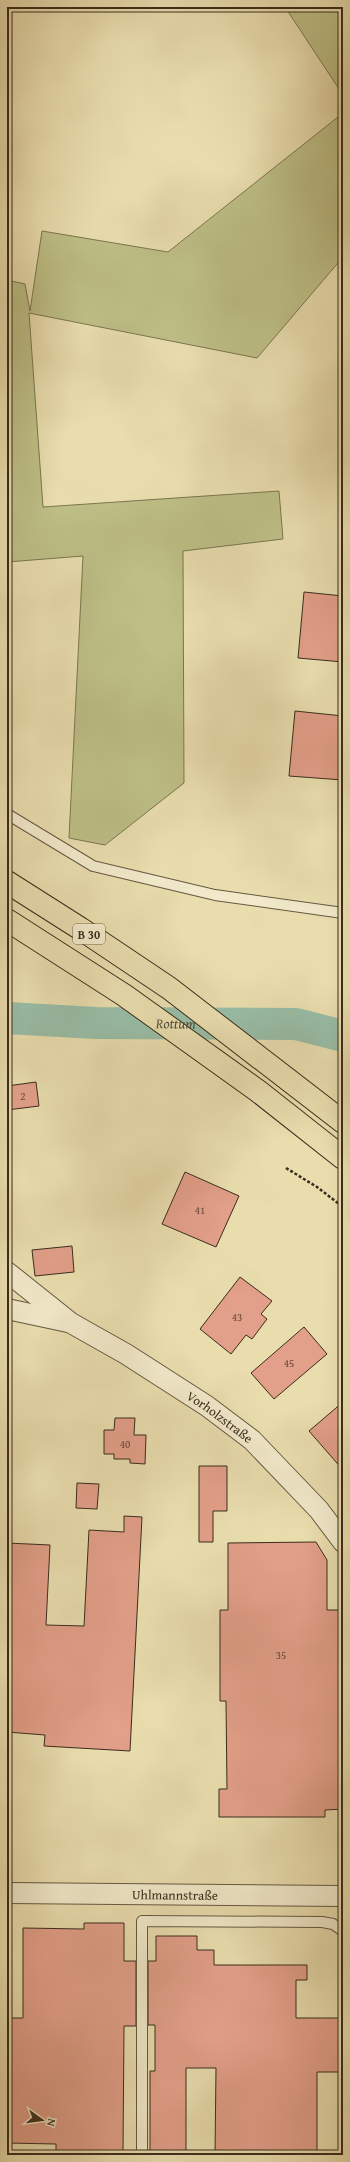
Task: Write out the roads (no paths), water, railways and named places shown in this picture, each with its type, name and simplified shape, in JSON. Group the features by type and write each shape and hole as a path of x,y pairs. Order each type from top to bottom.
{"highway":[{"name":"B 30","path":"7,882 169,988 343,1122"},
{"name":"B 30","path":"7,920 124,995 258,1091 343,1158"}],"street":[{"name":"Vorholzstraße","path":"7,1272 71,1323 126,1354 207,1406 252,1440 314,1504 343,1542"},
{"name":"Vorholzstraße","path":"7,1309 71,1323"},
{"name":"Uhlmannstraße","path":"7,1893 343,1896"}],"lane":[{"path":"7,814 93,866 215,895 343,913"},
{"path":"142,2155 142,1921 322,1922 333,1924 343,1931"}],"waterway":[{"name":"Rottum","path":"7,1018 96,1023 296,1024 343,1036"}]}
